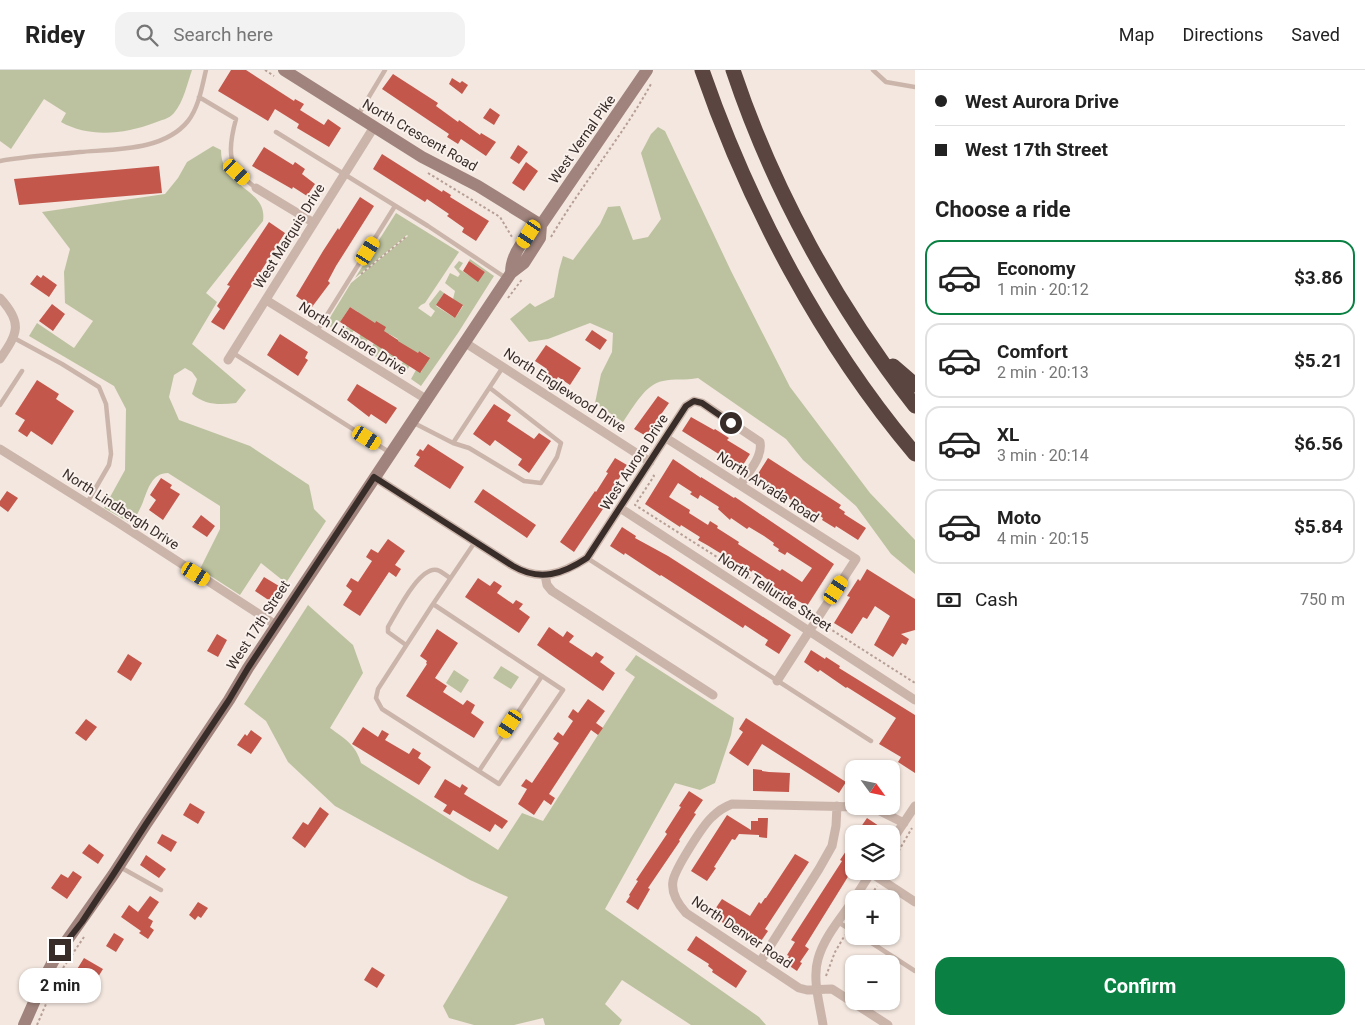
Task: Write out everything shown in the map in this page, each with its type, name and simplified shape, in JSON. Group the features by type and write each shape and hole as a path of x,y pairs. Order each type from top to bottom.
{"highway":[{"path":"702,70 741,170 762,216 802,290 853,371 915,454"},
{"path":"733,70 759,138 787,199 823,267 872,346 915,406"},
{"path":"872,346 915,385"}],"main road":[{"name":"North Crescent Road","path":"284,70 422,157 478,186 542,225"},
{"name":"West Vernal Pike","path":"542,225 650,75"},
{"name":"West 17th Street","path":"24,1025 54,961 119,866 390,452 509,275 514,257 531,232 542,225"}],"street":[{"name":"West Marquis Drive","path":"230,356 374,127"},
{"path":"256,188 314,223"},
{"path":"0,298 11,312 16,323 14,338 0,359"},
{"name":"North Lismore Drive","path":"266,300 426,399"},
{"name":"North Englewood Drive","path":"464,342 650,462"},
{"name":"West Aurora Drive","path":"545,575 562,572 587,558 686,406 694,401 702,403 760,442 762,449 740,485"},
{"name":"North Arvada Road","path":"666,438 856,559 810,630"},
{"name":"North Lindbergh Drive","path":"0,448 276,625"},
{"path":"374,477 520,570 545,575 547,585 552,591 713,695"},
{"name":"North Telluride Street","path":"620,508 915,700"},
{"path":"778,681 810,630"},
{"name":"North Denver Road","path":"888,1025 832,988 807,990 799,988 686,913 678,904 674,894 673,882 678,868 710,818 720,809 732,804 861,807 878,810 904,823"},
{"path":"760,962 832,846 837,806"},
{"path":"900,829 915,806"},
{"path":"883,880 915,902"},
{"path":"823,1025 816,972 817,960 823,945 845,912"}],"lane":[{"path":"0,161 125,148 159,141 181,129 190,119 199,97 206,70"},
{"path":"357,116 385,70"},
{"path":"873,70 886,82 915,87"},
{"path":"199,97 236,119 231,148 233,164 237,172 256,188"},
{"path":"276,132 509,275"},
{"path":"318,331 395,206"},
{"path":"14,338 99,387 106,404 111,454 109,465 87,503"},
{"path":"230,356 390,452"},
{"path":"453,443 504,367"},
{"path":"0,405 22,371"},
{"path":"411,421 453,443 469,448 524,481 540,483 557,456 561,443 490,388"},
{"path":"433,604 563,690 499,784 382,709 376,698 378,689 406,645 450,578 475,542"},
{"path":"587,558 871,741"},
{"path":"406,645 388,632 388,627 416,581 427,571 437,570 450,578"},
{"path":"479,771 542,676"},
{"path":"119,866 161,890"},
{"path":"838,922 845,926"},
{"path":"875,945 915,971"}],"path":[{"path":"549,240 574,199 630,119 650,75"},
{"path":"424,171 500,217 509,233 516,239"},
{"path":"347,284 407,236"},
{"path":"654,476 635,505 808,614"},
{"path":"824,624 915,683"},
{"path":"900,849 910,833"},
{"path":"825,978 835,952 845,936"}],"green space":[{"path":"0,70 192,70 180,103 174,113 167,118 131,130 107,133 95,132 72,127 61,122 66,113 44,99 11,149 0,141"},
{"path":"658,127 665,131 731,271 790,387 870,493 915,540 915,574 891,554 856,506 803,460 786,439 698,378 667,380 657,383 640,397 623,422 595,403 601,374 612,352 613,333 590,323 548,339 529,342 510,319 530,303 535,307 554,297 563,256 573,260 600,224 608,207 620,206 633,240 648,237 661,219 641,153 651,134"},
{"path":"213,146 221,150 223,163 228,173 259,201 263,210 263,221 206,293 217,302 192,344 246,390 236,403 218,404 207,402 192,394 197,379 192,372 185,368 174,375 169,397 179,420 250,446 309,485 314,509 326,521 286,583 261,563 240,595 200,569 220,529 220,506 168,473 158,476 151,483 132,524 104,508 125,470 126,409 114,386 29,336 37,323 74,348 93,321 65,303 64,272 70,249 42,212 165,194 178,178 187,162"},
{"path":"396,213 459,252 425,303 418,308 431,317 435,311 429,304 440,290 444,293 436,306 455,318 463,306 453,299 455,291 445,283 450,273 458,277 460,274 454,267 459,261 463,263 459,269 478,281 485,272 469,261 470,259 494,276 458,333 421,386 411,379 416,370 421,372 429,357 419,351 404,375 397,370 403,362 404,345 391,366 384,362 398,339 389,334 378,358 368,352 374,343 376,321 366,337 368,339 362,348 355,343 361,334 354,330 348,339 342,335 347,327 349,328 358,312 350,307 335,330 326,324 351,283 408,236 355,278"},
{"path":"308,605 353,645 363,673 330,728 353,747 361,763 498,850 522,813 543,821 635,677 625,670 636,655 734,718 731,735 715,783 700,790 675,783 605,909 759,1017 766,1025 691,1025 622,980 605,1004 622,1020 619,1025 545,1025 543,1018 514,1025 474,1025 449,1018 443,1006 508,897 470,880 335,806 288,762 266,721 244,704"},
{"path":"501,666 519,677 511,689 493,678"},
{"path":"454,670 469,680 461,693 446,683"}],"building":[{"path":"231,70 246,70 294,101 295,99 304,104 300,110 324,125 328,119 341,128 329,147 297,128 299,124 275,109 268,121 218,91"},
{"path":"393,74 438,103 436,106 458,122 459,120 480,135 481,133 496,142 486,156 461,139 458,144 447,137 449,134 382,89"},
{"path":"452,78 468,85 462,94 449,84"},
{"path":"490,108 500,115 494,125 483,118"},
{"path":"518,145 528,152 519,164 510,158"},
{"path":"264,147 293,165 295,162 305,169 302,174 315,184 307,196 252,166"},
{"path":"382,154 442,192 443,190 451,195 450,197 489,221 476,241 462,232 464,228 447,216 449,214 427,199 425,202 373,169"},
{"path":"526,162 538,171 524,191 512,183"},
{"path":"159,166 162,193 19,205 14,179"},
{"path":"360,197 374,206 336,266 328,281 330,283 312,307 296,296 323,251"},
{"path":"269,222 285,233 224,330 211,322 220,309 217,306 230,286 227,285"},
{"path":"469,261 485,272 478,282 463,271"},
{"path":"37,275 41,278 43,275 57,285 49,297 30,284"},
{"path":"444,293 463,305 455,318 436,305"},
{"path":"52,304 65,314 53,331 39,321"},
{"path":"350,307 375,323 376,321 386,327 384,331 398,341 430,358 420,373 340,322"},
{"path":"592,330 607,340 600,350 585,340"},
{"path":"280,334 308,352 305,358 308,360 298,376 267,355"},
{"path":"546,345 581,368 570,385 558,377 556,380 545,373 547,369 535,361"},
{"path":"37,380 59,394 56,399 74,411 52,445 31,431 27,437 18,431 25,420 15,414"},
{"path":"357,384 397,408 386,424 371,414 369,417 347,400"},
{"path":"658,396 669,403 646,436 634,429"},
{"path":"494,404 511,415 507,421 534,439 539,433 551,441 529,473 518,465 522,459 495,440 490,446 473,434"},
{"path":"691,417 715,429 729,438 727,440 750,454 741,468 682,431"},
{"path":"428,444 464,467 450,489 414,466 420,457 416,455 420,449 423,451"},
{"path":"615,458 627,465 607,499 609,500 574,552 560,542 596,492"},
{"path":"768,458 841,505 839,508 845,512 844,514 866,528 858,540 836,526 835,528 822,520 823,518 803,505 802,507 756,477"},
{"path":"673,459 701,478 735,497 834,564 807,606 771,585 773,583 753,570 751,572 698,540 700,537 681,525 680,527 645,504","holes":["678,483 692,492 690,494 698,499 700,495 719,507 718,509 730,520 731,518 747,529 749,527 764,536 774,543 773,545 779,549 778,551 785,555 787,552 812,568 802,582 782,569 780,571 738,544 739,542 717,528 718,526 710,521 708,525 689,513 690,510 669,497"]},
{"path":"161,478 172,485 170,488 180,494 163,520 149,510 156,500 150,495"},
{"path":"483,489 536,525 527,538 474,502"},
{"path":"7,491 18,498 8,512 0,506 0,501"},
{"path":"201,515 215,526 207,537 192,527"},
{"path":"622,527 636,536 635,538 668,556 791,635 779,654 765,645 768,640 745,625 743,628 661,575 610,546"},
{"path":"388,539 405,551 395,565 401,569 396,577 389,572 360,616 343,605 352,591 346,586 351,578 358,582 372,561 366,557 371,549 378,553"},
{"path":"867,569 915,599 915,630 901,634 909,639 906,645 902,643 893,657 874,645 890,616 875,606 867,619 863,617 852,634 834,623 850,597 847,596 858,579 860,581"},
{"path":"264,577 279,586 270,601 255,591"},
{"path":"478,578 490,586 494,581 502,586 497,593 513,604 516,600 523,604 519,609 530,617 519,633 465,597"},
{"path":"549,627 563,637 567,631 574,636 569,642 592,657 596,652 604,657 600,662 615,673 603,691 537,645"},
{"path":"437,629 458,643 435,678 447,686 443,692 463,705 467,700 475,705 471,713 484,722 474,738 406,696 427,664 427,661 420,656"},
{"path":"217,634 227,640 218,657 207,651"},
{"path":"811,650 825,659 826,657 840,666 839,668 915,715 915,773 900,763 901,757 879,744 896,718 804,662"},
{"path":"128,654 142,663 131,681 117,672"},
{"path":"588,699 605,711 596,723 603,728 598,735 591,730 549,794 555,798 551,805 544,800 534,815 518,804 527,789 521,786 526,779 532,783 559,743 553,739 558,732 563,736 573,721 568,717 573,709 578,713"},
{"path":"746,718 845,781 845,784 839,793 762,744 748,766 729,753 743,732 739,729"},
{"path":"86,719 97,727 86,741 75,733"},
{"path":"363,727 378,737 382,730 389,734 385,740 409,754 413,748 421,753 418,758 431,767 419,785 352,744"},
{"path":"251,730 262,738 251,754 237,745 245,734 247,736"},
{"path":"753,769 790,773 789,792 753,791"},
{"path":"445,779 460,788 462,784 468,788 464,794 508,821 502,829 495,824 490,832 453,810 450,815 443,811 447,805 434,797"},
{"path":"689,791 703,800 680,841 648,888 650,889 638,910 626,902 629,895 638,881 636,880 667,834 665,832"},
{"path":"190,803 205,812 198,824 183,815"},
{"path":"320,807 329,814 305,848 292,838 303,822 308,825"},
{"path":"727,815 751,830 751,821 758,821 758,818 768,818 767,838 759,837 759,835 739,834 735,840 732,839 707,881 691,871"},
{"path":"867,818 878,825 862,825"},
{"path":"162,834 177,842 171,852 157,843"},
{"path":"89,844 104,855 98,864 82,853"},
{"path":"845,852 846,880 805,946 809,949 800,962 802,963 797,971 785,963 789,956 787,955 795,942 791,940 842,861 840,860"},
{"path":"795,854 809,862 765,929 768,931 757,947 711,915 722,899 750,916 759,902 761,904 766,898"},
{"path":"146,855 166,869 159,878 140,865"},
{"path":"73,871 82,877 67,899 51,888 61,874 68,878"},
{"path":"150,896 159,902 148,918 153,921 150,927 154,930 148,939 139,933 141,931 121,917 129,905 138,912"},
{"path":"198,902 208,908 201,918 198,916 195,920 189,915"},
{"path":"114,933 124,939 116,952 106,946"},
{"path":"696,936 747,971 736,988 712,972 713,970 708,966 709,964 687,950"},
{"path":"84,958 103,969 84,1000 66,987"},
{"path":"372,967 385,975 377,988 364,980"}],"route":[{"path":"60,950 82,922 176,781 374,477 513,566 528,573 545,575 562,572 576,566 587,558 686,406 694,401 702,403 731,423"}]}
